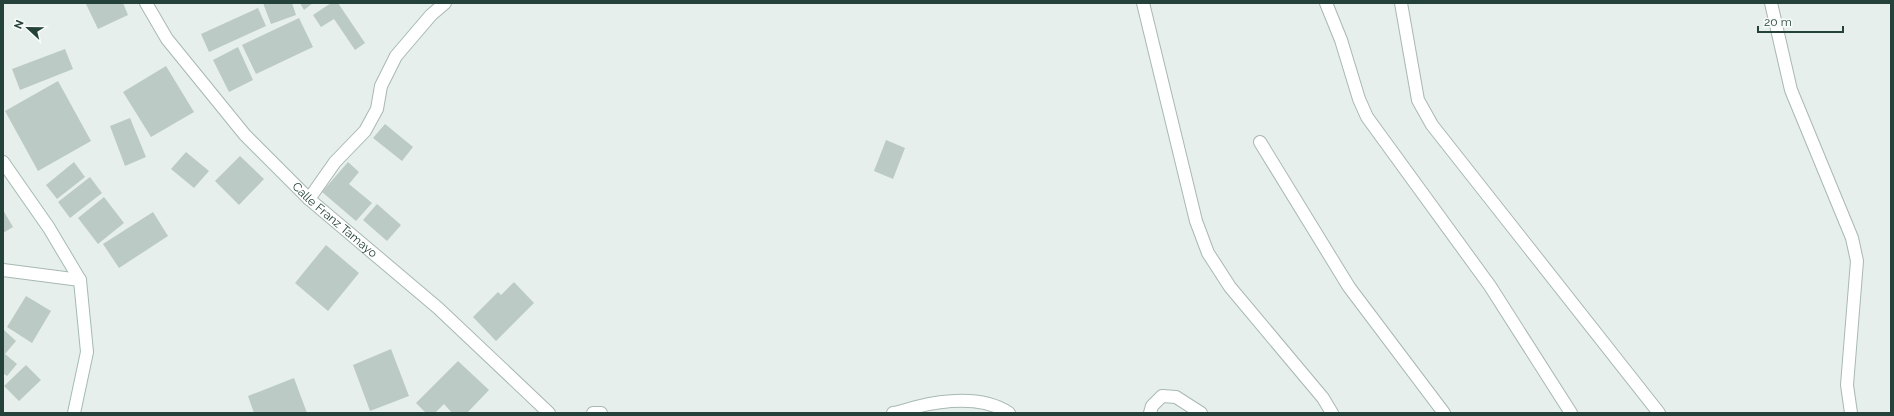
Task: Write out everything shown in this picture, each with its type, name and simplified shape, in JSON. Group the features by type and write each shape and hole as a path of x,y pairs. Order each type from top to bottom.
{"street":[{"name":"Calle Franz Tamayo","path":"146,3 167,39 245,135 309,199 438,308 549,413"},
{"path":"309,199 335,162 365,131 377,109 381,86 396,56 431,15 445,3"},
{"path":"1143,3 1196,221 1208,253 1230,287 1323,398 1332,413"},
{"path":"1326,3 1341,40 1359,99 1367,117 1490,286 1571,413"},
{"path":"1401,3 1418,100 1432,125 1659,413"},
{"path":"1771,3 1791,90 1852,238 1857,261 1847,385 1851,413"},
{"path":"1260,142 1349,287 1444,413"},
{"path":"3,162 49,228 80,280 87,352 74,413"},
{"path":"3,270 80,280"},
{"path":"1150,413 1152,406 1162,396 1176,397 1201,413"},
{"path":"893,413 918,407 968,400 981,402 1009,413"},
{"path":"593,413 601,413"}],"building":[{"path":"123,3 128,15 98,29 86,4"},
{"path":"263,3 292,3 296,15 271,24"},
{"path":"300,3 313,3 304,10"},
{"path":"331,3 338,3 365,43 355,50 334,19 321,27 313,15"},
{"path":"258,8 266,26 209,52 201,34"},
{"path":"299,18 313,47 256,74 242,45"},
{"path":"238,47 253,80 229,92 213,60"},
{"path":"65,49 73,69 20,90 12,69"},
{"path":"166,66 194,112 151,137 123,92"},
{"path":"58,81 91,141 38,171 5,111"},
{"path":"130,118 146,157 125,166 110,126"},
{"path":"385,124 413,147 402,161 373,138"},
{"path":"886,140 905,148 893,179 874,171"},
{"path":"186,152 209,171 194,188 171,169"},
{"path":"240,156 264,179 239,205 215,181"},
{"path":"74,162 85,177 57,199 46,185"},
{"path":"348,162 359,172 349,184 372,203 356,221 322,192"},
{"path":"90,177 102,193 70,218 58,202"},
{"path":"104,197 124,223 98,244 78,218"},
{"path":"377,204 401,225 387,241 363,220"},
{"path":"3,210 13,227 3,233"},
{"path":"153,212 168,236 119,268 103,244"},
{"path":"326,245 359,273 328,311 295,283"},
{"path":"514,282 534,303 496,341 473,317 498,292 501,295"},
{"path":"26,296 51,311 32,343 7,327"},
{"path":"4,330 16,341 5,354 17,364 7,376 3,373"},
{"path":"391,349 409,396 370,411 353,365"},
{"path":"458,361 489,390 467,413 452,413 444,404 435,413 426,413 416,403"},
{"path":"26,365 41,380 19,401 4,386"},
{"path":"294,378 307,413 254,413 248,396"}]}
